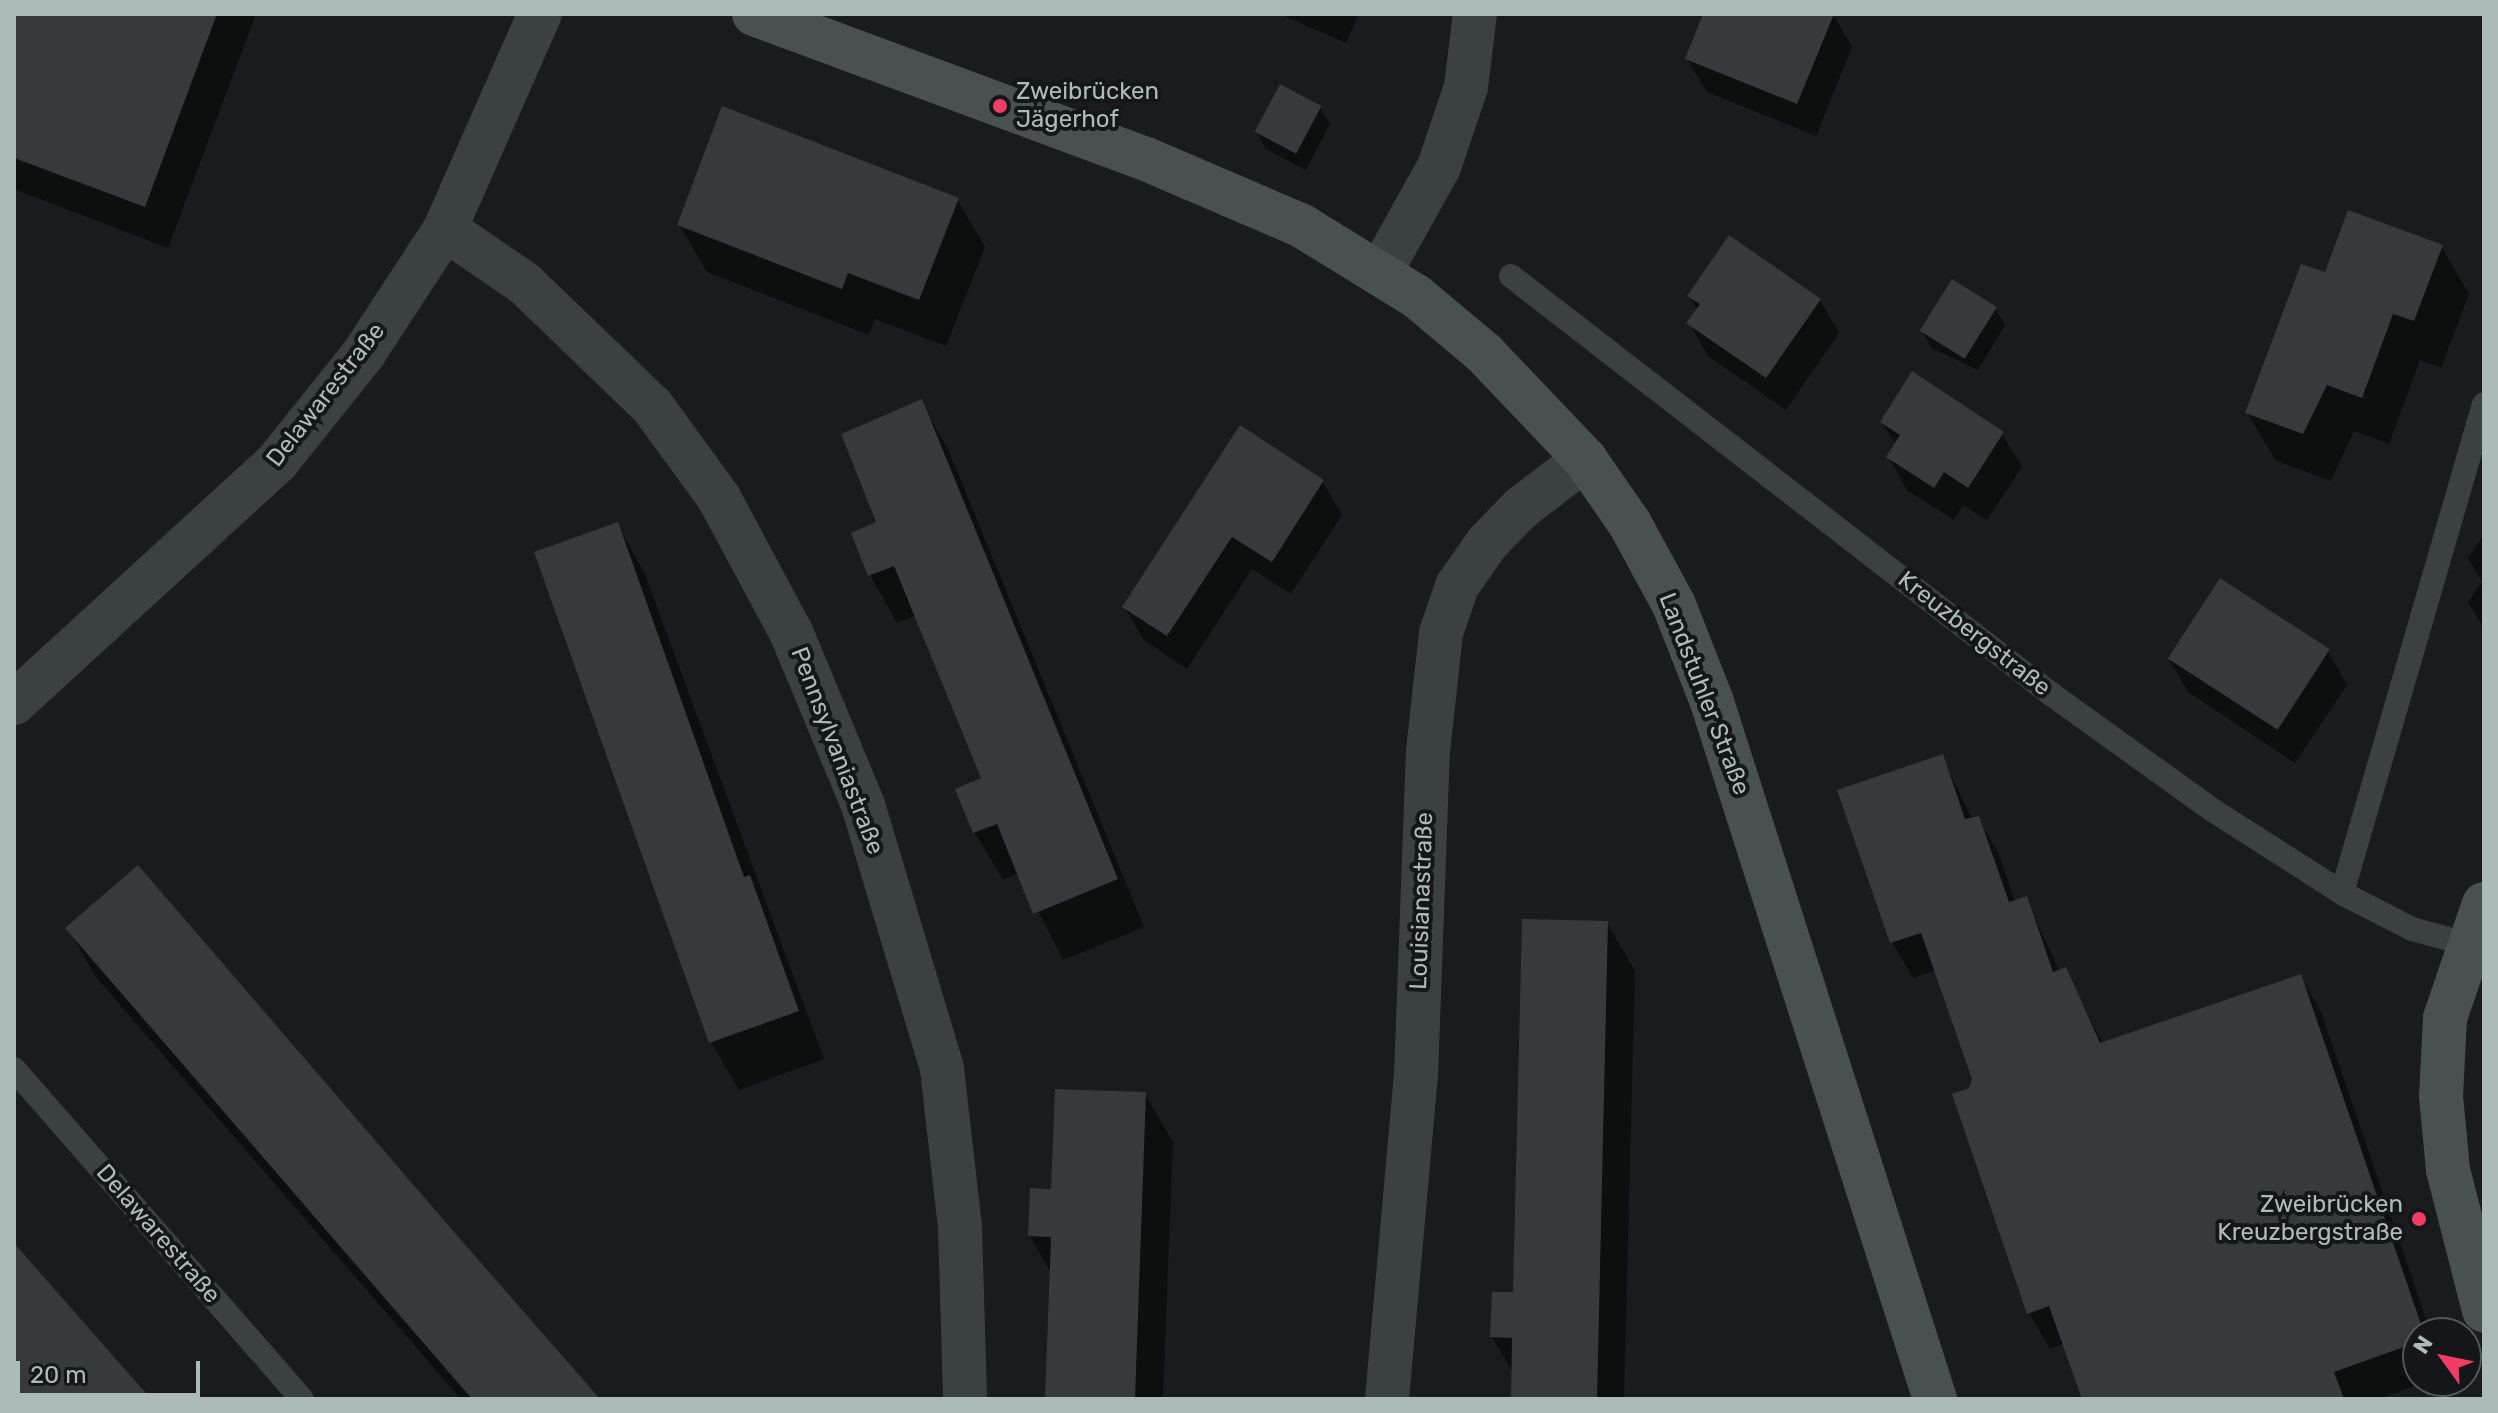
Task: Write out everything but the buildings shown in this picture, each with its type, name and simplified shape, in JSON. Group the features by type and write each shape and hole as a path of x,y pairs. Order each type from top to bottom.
{"street":[{"name":"Delawarestraße","path":"14,703 277,462 362,356 445,229 540,14"},
{"name":"Landstuhler Straße","path":"754,14 1226,190 1302,226 1381,271 1484,353 1585,459 1630,524 1674,605 1712,702 1935,1399"},
{"path":"1381,271 1439,167 1466,87 1475,14"},
{"name":"Pennsylvaniastraße","path":"445,229 524,283 652,406 719,498 791,632 863,805 942,1069 960,1227 965,1399"},
{"name":"Louisianastraße","path":"1387,1399 1416,1076 1428,751 1441,633 1457,586 1487,543 1521,508 1585,459"},
{"path":"2484,904 2467,944 2445,1018 2441,1096 2448,1170 2484,1310"}],"lane":[{"name":"Kreuzbergstraße","path":"1511,276 2051,694 2214,811 2342,893 2412,929 2467,944"},
{"path":"2342,893 2484,404"},
{"name":"Delawarestraße","path":"14,1069 302,1399"}],"place":[{"name":"Zweibrücken Jägerhof","path":"1000,106"},
{"name":"Zweibrücken Kreuzbergstraße","path":"2419,1219"}]}
